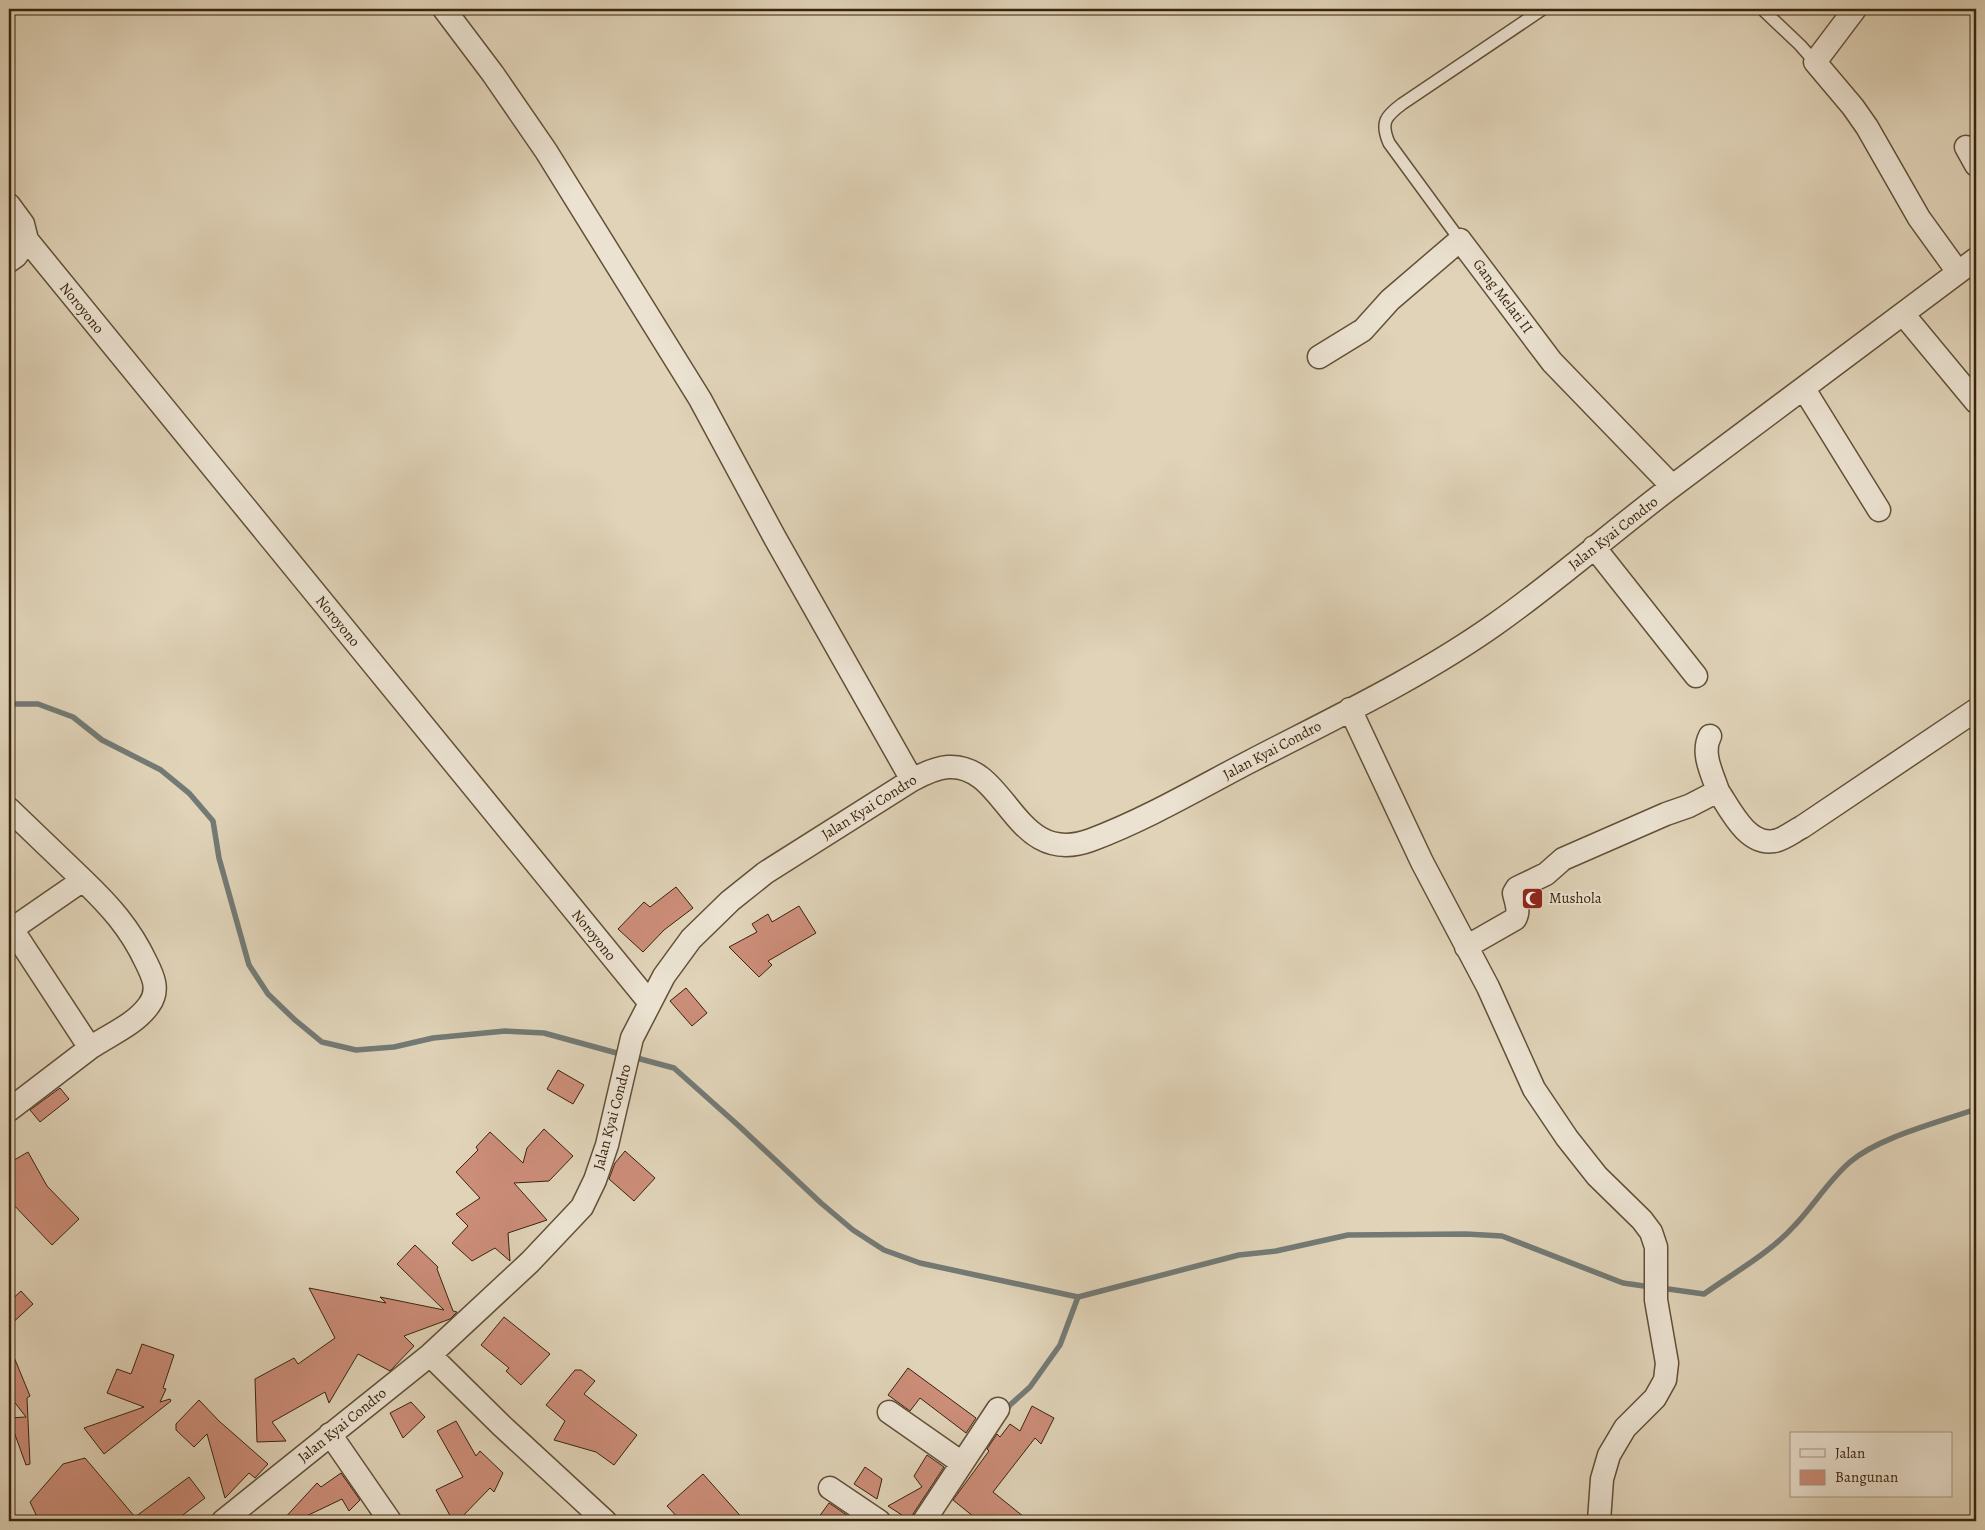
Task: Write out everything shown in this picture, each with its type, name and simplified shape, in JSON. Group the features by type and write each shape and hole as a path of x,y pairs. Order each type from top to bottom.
{"street":[{"path":"444,9 493,74 546,151 695,391 912,780"},
{"path":"1855,9 1815,62 1862,120 1919,218 1958,272"},
{"name":"Noroyono","path":"9,205 23,224 27,240 650,1003"},
{"path":"9,261 16,256 27,240"},
{"path":"1319,356 1363,330 1390,300 1460,240"},
{"name":"Gang Melati II","path":"1460,240 1552,362 1672,486"},
{"name":"Jalan Kyai Condro","path":"223,1521 430,1355 530,1262 582,1207 595,1180 607,1145 632,1038 664,976 691,939 730,901 765,873 912,780 928,772 949,767 968,771 976,775 992,788 1023,824 1041,839 1051,844 1067,846 1089,840 1175,802 1396,685 1498,622 1672,486 1976,259"},
{"path":"1903,314 1976,402"},
{"path":"1804,389 1879,510"},
{"path":"1594,546 1696,676"},
{"path":"1350,709 1422,862 1488,987 1534,1089 1567,1138 1597,1176 1621,1201 1633,1209 1651,1232 1656,1247 1656,1300 1668,1363 1665,1380 1655,1398 1625,1428 1609,1455 1602,1479 1599,1521"},
{"path":"1710,736 1706,744 1706,754 1718,791 1749,833 1758,840 1776,841 1802,826 1976,710"},
{"path":"1466,948 1515,919 1518,907 1514,893 1517,888 1546,874 1563,859 1666,814 1689,806 1718,791"},
{"path":"9,808 83,880 132,934 154,977 155,989 154,997 143,1012 90,1048 9,1110"},
{"path":"83,880 10,928 90,1048"},
{"path":"430,1355 550,1472 605,1521"},
{"path":"934,1518 962,1463 998,1409"},
{"path":"889,1412 962,1463"},
{"path":"330,1434 390,1521"},
{"path":"830,1488 879,1521"}],"lane":[{"path":"1460,240 1389,143 1384,132 1385,122 1390,113 1402,104 1544,9"},
{"path":"1762,9 1815,62"}],"building":[{"path":"676,887 693,908 664,930 643,952 618,929 644,902 650,907"},
{"path":"799,906 816,933 768,961 772,965 759,977 729,947 757,932 752,924 768,914 772,922"},
{"path":"686,988 707,1013 692,1026 670,1001"},
{"path":"558,1070 584,1085 573,1104 547,1089"},
{"path":"60,1088 69,1099 40,1122 30,1110"},
{"path":"544,1129 573,1156 549,1181 514,1183 547,1220 508,1233 510,1261 495,1248 472,1261 452,1243 468,1226 456,1214 480,1198 456,1172 478,1150 476,1147 490,1132 523,1163 527,1148"},
{"path":"625,1151 655,1178 634,1201 609,1179 615,1163"},
{"path":"28,1152 47,1186 79,1219 52,1245 9,1200 9,1163"},
{"path":"415,1245 438,1267 437,1269 453,1311 457,1312 450,1319 404,1336 414,1346 390,1371 358,1354 329,1403 325,1392 272,1422 286,1441 257,1442 255,1379 294,1358 298,1364 335,1338 309,1288 386,1303 380,1297 444,1310 397,1264"},
{"path":"21,1291 33,1304 9,1326 9,1302"},
{"path":"504,1317 550,1354 521,1385 506,1371 509,1368 481,1345"},
{"path":"142,1344 174,1355 163,1388 166,1389 160,1402 170,1399 171,1401 104,1454 84,1428 144,1407 107,1393 117,1369 131,1374"},
{"path":"9,1345 30,1396 27,1398 30,1464 26,1465 9,1418 26,1417 9,1395"},
{"path":"908,1368 976,1418 966,1433 920,1398 910,1411 888,1395"},
{"path":"575,1370 581,1370 595,1381 584,1394 637,1435 614,1465 596,1452 554,1440 565,1421 546,1405"},
{"path":"199,1400 219,1421 268,1464 255,1478 249,1473 225,1498 207,1434 194,1447 176,1430 176,1424"},
{"path":"411,1402 425,1417 403,1438 390,1413"},
{"path":"1032,1406 1054,1418 1041,1444 1035,1438 993,1492 1029,1521 979,1521 953,1500 989,1451 987,1449 997,1434 1000,1437 1010,1424 1020,1431"},
{"path":"456,1421 476,1456 480,1451 503,1473 494,1492 490,1488 458,1521 453,1521 436,1490 463,1477 437,1431"},
{"path":"927,1455 944,1467 913,1514 911,1521 888,1506 922,1487 914,1476"},
{"path":"85,1458 135,1517 189,1477 205,1498 175,1521 39,1521 30,1502 63,1464"},
{"path":"865,1467 882,1479 877,1499 854,1484"},
{"path":"341,1473 360,1500 349,1511 342,1499 296,1521 282,1521 317,1483 321,1487"},
{"path":"703,1474 745,1521 681,1521 667,1506"},
{"path":"829,1503 835,1507 855,1521 816,1521"}],"waterway":[{"path":"9,704 38,704 73,717 102,740 161,770 189,793 213,821 219,858 249,965 268,994 322,1042 356,1050 394,1047 433,1038 505,1031 544,1033 624,1055"},
{"path":"633,1057 674,1068 853,1230 884,1250 920,1263 1078,1297 1239,1255 1276,1251 1348,1235 1466,1234 1502,1236 1623,1283 1651,1287"},
{"path":"1661,1288 1704,1294 1775,1244 1802,1217 1835,1177 1862,1153 1893,1138 1976,1109"},
{"path":"1005,1412 1030,1387 1060,1345 1078,1297"}],"place":[{"name":"Mushola","path":"1533,898"}]}
